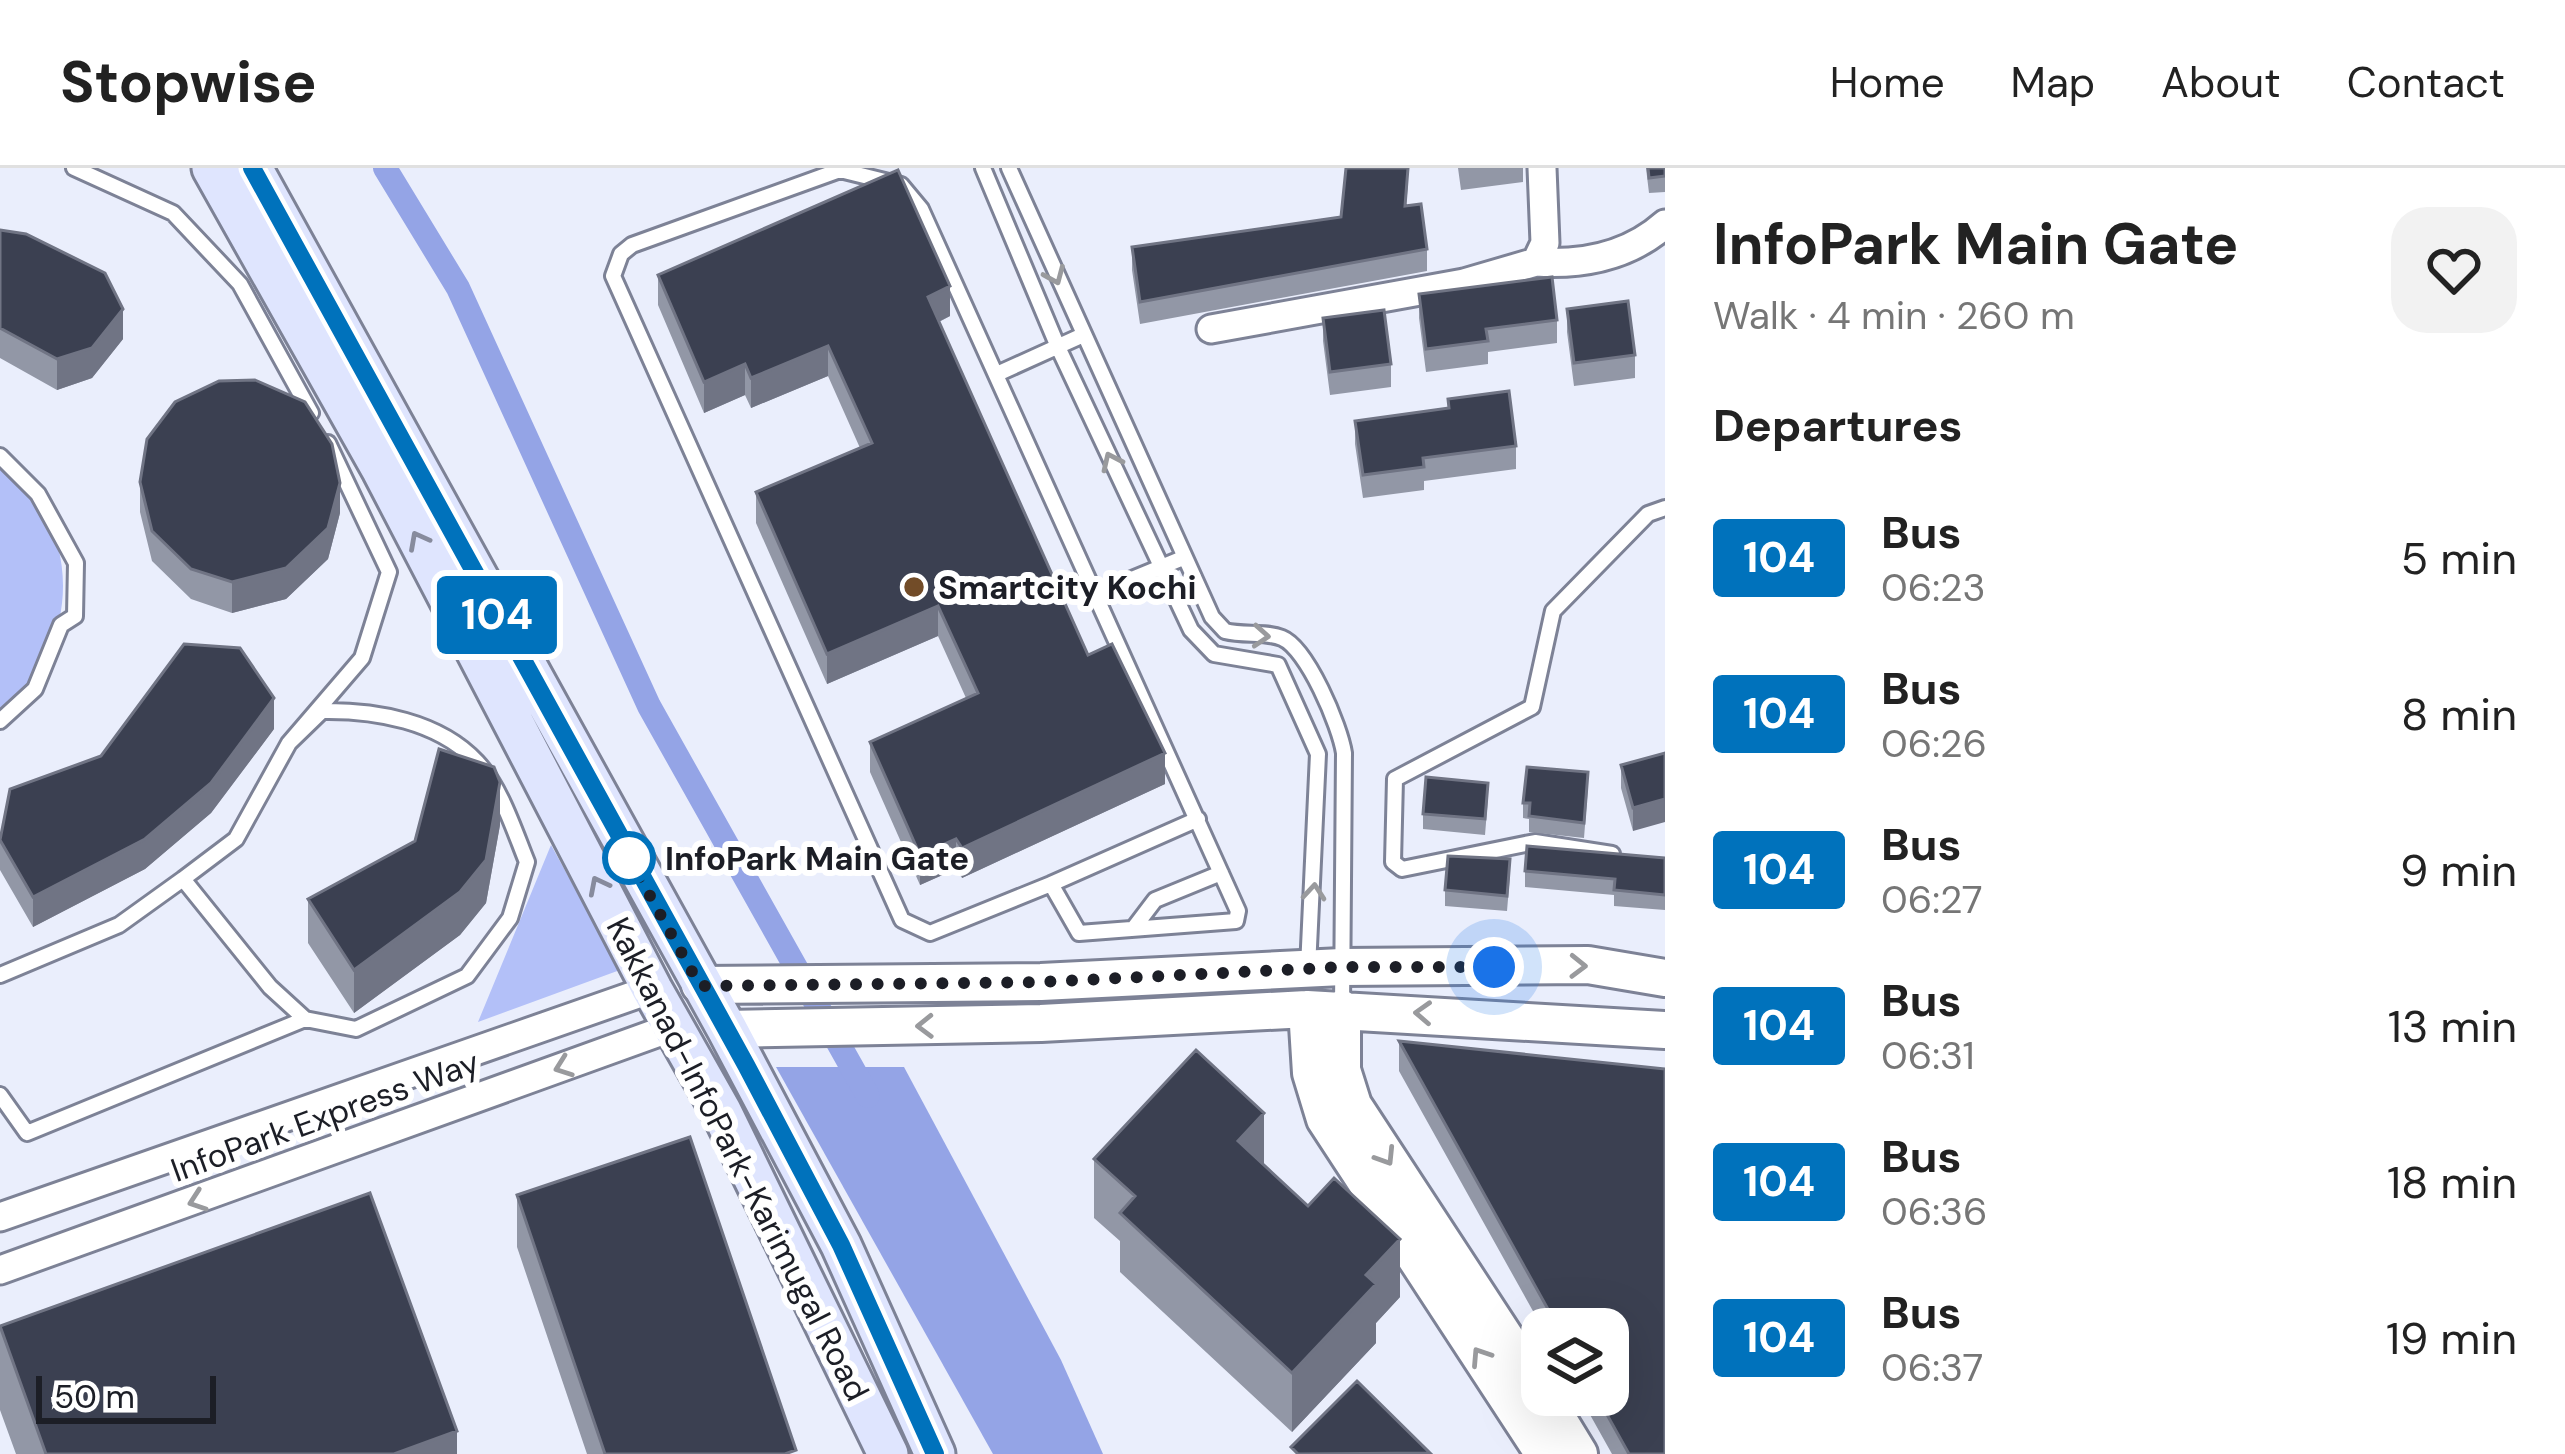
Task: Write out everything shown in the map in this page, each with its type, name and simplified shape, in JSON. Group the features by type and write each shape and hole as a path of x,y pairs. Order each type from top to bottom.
{"main road":[{"name":"Kakkanad-InfoPark-Karimugal Road","path":"212,168 382,470 652,989 721,1111 888,1454"},
{"name":"Kakkanad-InfoPark-Karimugal Road","path":"252,168 700,986 743,1029 935,1454"}],"street":[{"path":"1536,262 1545,243 1542,168"},
{"path":"1210,329 1464,283 1536,262 1584,265 1652,236 1665,224"},
{"path":"700,986 1042,982 1324,968 1588,965 1665,978"},
{"name":"InfoPark Express Way","path":"0,1217 652,989"},
{"path":"1324,1009 1353,1106 1521,1375"},
{"path":"743,1029 1042,1023 1324,1009 1665,1030"},
{"name":"InfoPark Express Way","path":"0,1270 673,1027"},
{"path":"1536,1416 1544,1454"},
{"path":"1550,1416 1580,1454"}],"lane":[{"path":"0,975 119,925 236,839 289,742 362,658 389,572 344,474 240,284 173,213 74,168"},
{"path":"983,168 1058,346 1202,646 1228,658 1278,665 1315,737 1324,1009"},
{"path":"1009,168 1081,336 1220,628 1243,636 1279,636 1297,647 1338,728 1344,753 1324,1009"},
{"path":"1051,884 1079,933 1236,921 1238,911 1198,819 1098,593 914,197 901,185 850,170 632,245 614,266 613,276 902,920 930,933 1198,819"},
{"path":"998,374 1081,336"},
{"path":"0,456 38,494 76,563 75,616 61,625 35,689 0,721"},
{"path":"1619,855 1535,842 1402,868 1393,862 1395,779 1532,707 1553,611 1648,514 1665,508"},
{"path":"1098,593 1183,558"},
{"path":"183,879 270,987 305,1019 356,1029 467,976 510,918 527,862 476,761 415,723 366,710 322,711 289,742"},
{"path":"1133,929 1155,900 1221,872"},
{"path":"0,1095 27,1132 305,1019"}],"shaded area":[{"path":"0,460 28,487 48,518 63,586 59,621 47,655 27,686 0,713"},
{"path":"551,845 620,970 478,1022"},
{"path":"776,1067 904,1067 1061,1360 1103,1454 993,1454"}],"building":[{"path":"1346,168 1408,168 1405,206 1421,204 1427,249 1140,302 1132,247 1341,217"},
{"path":"1648,168 1665,168 1665,176 1649,178"},
{"name":"Smartcity Kochi","path":"898,170 950,286 928,297 1088,655 1112,644 1165,753 962,848 956,839 920,855 870,742 978,693 938,606 827,654 756,492 872,443 828,346 751,378 745,364 704,382 658,275"},
{"path":"0,230 26,234 105,273 123,309 92,348 57,359 0,328"},
{"path":"1552,277 1557,320 1486,329 1488,341 1426,349 1419,294"},
{"path":"1628,301 1635,355 1574,363 1567,309"},
{"path":"1384,310 1391,364 1330,372 1323,318"},
{"path":"255,380 305,402 332,444 340,483 328,528 286,568 232,582 191,569 152,531 140,482 147,439 175,402 219,381"},
{"path":"1509,391 1516,446 1423,458 1424,467 1363,475 1355,421 1449,408 1448,399"},
{"path":"184,644 240,648 274,698 211,783 145,839 33,897 0,840 10,789 101,756"},
{"path":"439,749 494,767 500,782 486,860 460,892 354,970 308,899 415,841"},
{"path":"1665,753 1665,799 1633,808 1621,765"},
{"path":"1527,767 1588,772 1584,823 1529,816 1530,803 1523,803"},
{"path":"1426,777 1488,783 1485,819 1423,814"},
{"path":"1527,846 1665,858 1665,895 1614,890 1615,879 1525,871"},
{"path":"1448,856 1510,859 1507,896 1445,890"},
{"path":"1399,1041 1665,1069 1665,1454 1629,1454 1608,1416 1629,1416 1629,1308 1547,1308"},
{"path":"1196,1050 1264,1113 1238,1141 1308,1206 1334,1178 1400,1239 1366,1275 1376,1284 1292,1373 1120,1213 1135,1196 1094,1159"},
{"path":"690,1137 796,1450 785,1454 605,1454 517,1195"},
{"path":"370,1193 457,1431 394,1454 46,1454 0,1326"},
{"path":"1357,1381 1430,1453 1298,1454 1291,1447"}],"waterway":[{"path":"385,168 458,288 649,706 868,1096"}],"bus line":[{"name":"104","path":"252,168 746,1065 841,1245 935,1454"}],"place":[{"name":"Smartcity Kochi","path":"914,587"},
{"name":"InfoPark Main Gate","path":"629,858"}],"route":[{"path":"629,858 700,986 1042,982 1342,967 1494,967"}]}
